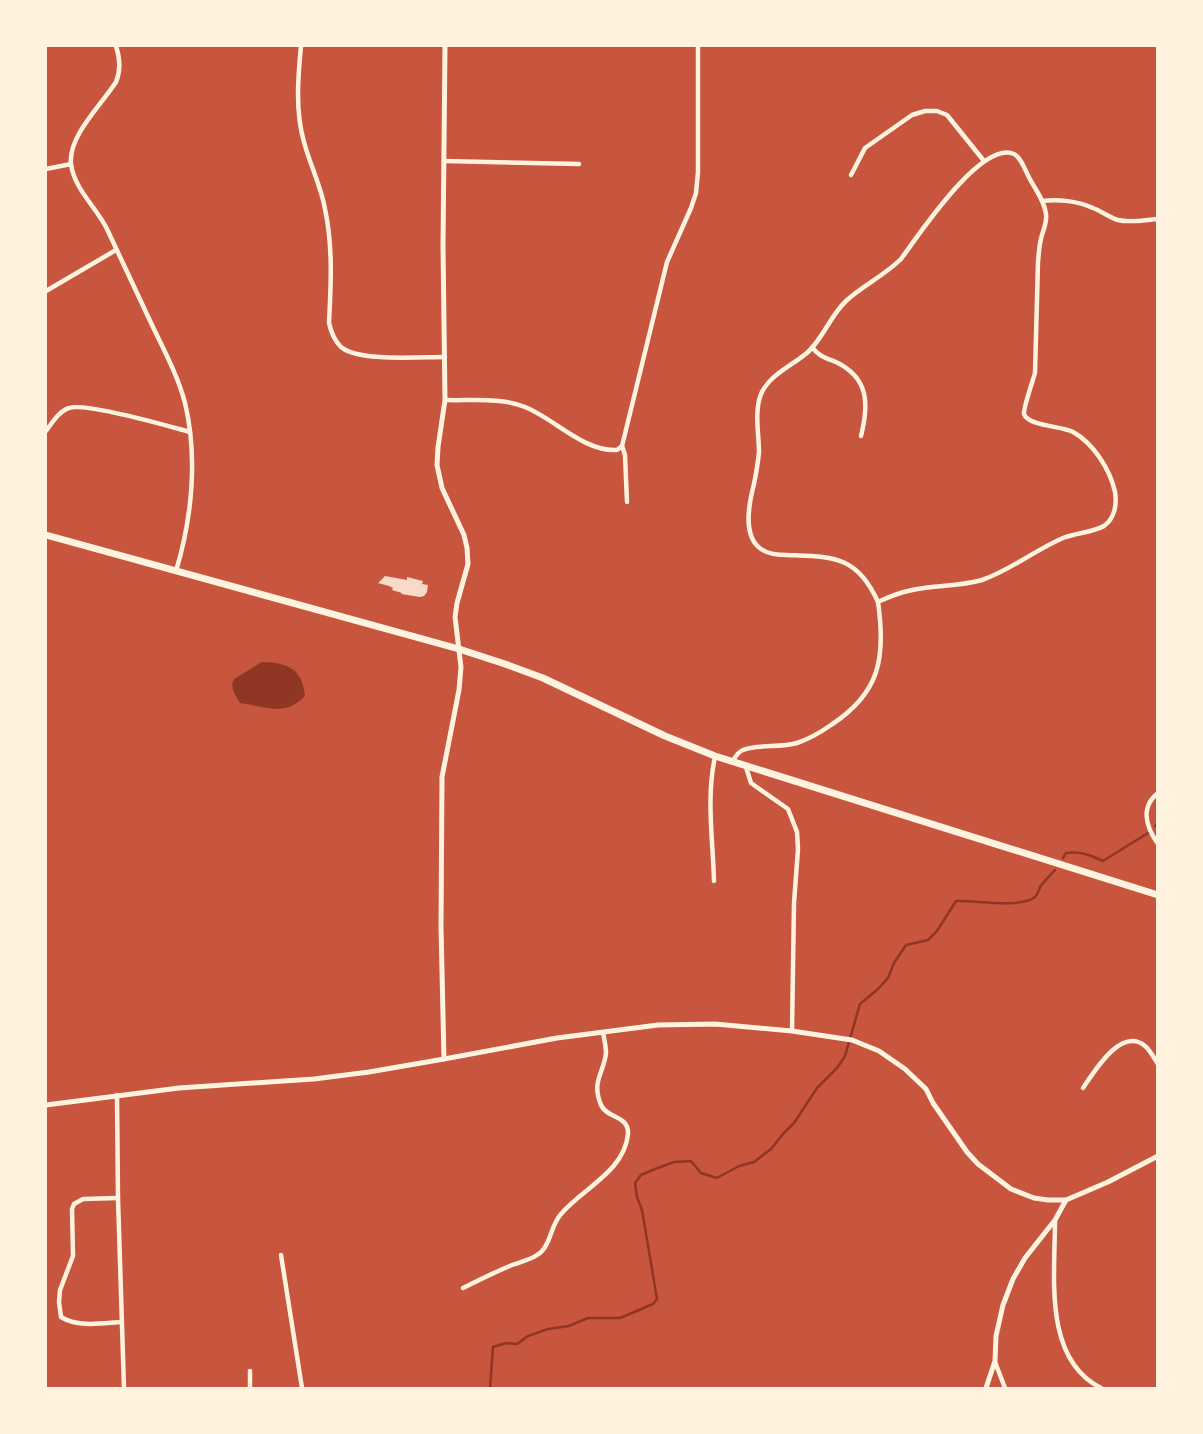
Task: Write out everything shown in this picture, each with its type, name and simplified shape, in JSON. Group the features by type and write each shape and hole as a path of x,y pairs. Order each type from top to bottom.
{"highway":[{"path":"46,535 458,649 543,678 715,757 1157,895"}],"street":[{"path":"116,46 120,60 119,75 79,133 71,164 80,188 100,216 172,367 185,404 190,432 190,506 176,572"},
{"path":"301,46 298,72 300,123 326,212 330,256 331,333 342,347 355,355 444,357"},
{"path":"444,1059 442,777 461,667 455,617 468,564 467,548 459,523 438,475 438,447 445,400 445,46"},
{"path":"627,502 625,455 622,446 667,262 696,193 698,46"},
{"path":"851,175 865,148 912,115 925,111 937,111 947,115 984,161"},
{"path":"733,761 742,750 797,743 839,720 869,690 880,658 878,603 863,576 854,567 842,561 818,556 770,553 761,549 751,534 750,500 758,466 757,415 761,394 769,381 819,340 837,310 854,294 892,269 970,172 999,154 1016,155 1043,201 1046,219 1039,254 1035,373 1024,414 1030,420 1072,431 1088,444 1110,477 1115,490 1115,511 1104,526 1064,538 1000,573 951,587 910,590 878,603"},
{"path":"444,162 579,163"},
{"path":"46,169 71,164"},
{"path":"1043,201 1075,202 1127,221 1157,219"},
{"path":"46,291 116,250"},
{"path":"812,347 823,358 836,363 858,379 866,400 861,436"},
{"path":"445,400 505,402 523,406 598,448 617,450 622,446"},
{"path":"46,431 65,411 78,407 190,432"},
{"path":"715,757 710,793 715,881"},
{"path":"746,767 751,783 788,809 797,832 792,1031"},
{"path":"1157,793 1147,805 1145,815 1157,844"},
{"path":"46,1105 187,1088 314,1079 557,1038 695,1023 792,1031 848,1039 879,1051 920,1082 967,1152 991,1175 1011,1189 1034,1198 1066,1199 1108,1182 1157,1156"},
{"path":"463,1288 542,1252 559,1216 606,1175 619,1157 627,1139 627,1125 604,1110 598,1094 599,1074 606,1056 603,1032"},
{"path":"1083,1088 1101,1062 1118,1045 1128,1040 1138,1041 1147,1047 1157,1065"},
{"path":"117,1096 124,1388"},
{"path":"118,1198 83,1199 74,1204 73,1256 60,1290 59,1302 61,1317 68,1321 122,1322"},
{"path":"986,1388 995,1361 998,1325 1013,1279 1025,1258 1055,1220 1066,1199"},
{"path":"1055,1220 1055,1301 1058,1327 1067,1355 1080,1374 1101,1388"},
{"path":"281,1255 302,1388"},
{"path":"995,1361 1005,1388"},
{"path":"250,1371 250,1388"}],"shaded area":[{"path":"262,662 292,669 301,679 305,696 297,703 282,709 240,703 233,688 234,679"}],"building":[{"path":"385,576 423,581 422,584 428,585 427,592 420,597 401,594 378,583"}],"waterway":[{"path":"1063,858 1066,853 1076,853 1103,861 1148,833"},
{"path":"490,1388 493,1347 506,1343 517,1344 528,1336 569,1326 588,1318 620,1318 653,1304 657,1299 635,1183 641,1175 674,1162 691,1161 701,1173 717,1178 739,1166 754,1162 771,1149 794,1123 817,1088 837,1068 845,1056 860,1004 888,978 906,945 928,940 956,901 1028,901 1035,897 1055,870"}]}
